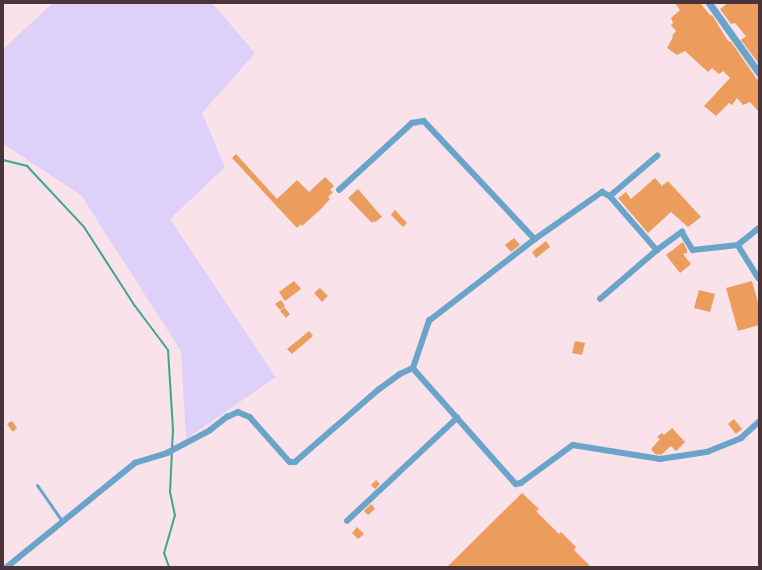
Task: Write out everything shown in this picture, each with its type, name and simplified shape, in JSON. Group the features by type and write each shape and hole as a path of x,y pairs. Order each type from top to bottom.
{"street":[{"path":"709,3 759,73"},
{"path":"339,190 412,123 424,121 535,239"},
{"path":"610,196 657,156"},
{"path":"7,567 135,463 167,453 209,431 227,417 238,412 250,417 290,462 295,462 378,390 400,374 413,368 430,321 535,239 602,192 610,196 657,250"},
{"path":"600,300 657,250 682,232 693,250 738,245 759,228"},
{"path":"738,245 759,278"},
{"path":"413,368 516,484 521,483 573,445 660,459 707,452 740,438 759,422"},
{"path":"347,521 457,418"}],"lane":[{"path":"37,485 63,522"}],"shaded area":[{"path":"53,3 212,3 255,53 202,113 225,167 170,219 276,377 186,439 181,351 81,195 3,144 3,49"}],"building":[{"path":"675,3 700,3 711,16 712,15 728,41 731,42 759,82 759,112 750,102 743,105 737,98 732,105 729,103 716,116 704,106 730,78 723,71 719,74 712,68 708,72 685,51 677,55 667,48 676,31 671,25 673,23 671,18 680,10"},
{"path":"728,3 759,3 759,64 741,40 746,36 735,23 731,24 720,9"},
{"path":"236,154 277,199 297,180 309,192 325,177 334,186 330,190 333,192 328,197 330,199 302,226 301,224 297,228 232,158"},
{"path":"655,178 662,186 668,181 701,217 688,227 671,212 648,233 618,198 626,192 631,199"},
{"path":"358,189 382,217 375,222 374,221 372,223 348,198"},
{"path":"395,210 407,223 403,227 391,215"},
{"path":"514,238 520,245 511,252 505,245"},
{"path":"546,241 550,247 536,258 532,252"},
{"path":"683,242 687,253 683,254 691,264 680,273 666,255"},
{"path":"294,281 301,289 285,301 279,292"},
{"path":"752,281 759,306 759,325 738,331 726,288"},
{"path":"320,288 328,296 322,302 314,293"},
{"path":"699,290 715,294 710,312 694,308"},
{"path":"281,300 285,306 280,310 275,304"},
{"path":"284,307 290,314 286,318 280,311"},
{"path":"309,331 313,336 292,354 287,349"},
{"path":"575,341 585,343 582,355 572,353"},
{"path":"734,419 742,429 736,434 728,424"},
{"path":"12,421 17,428 13,432 7,424"},
{"path":"672,428 685,442 676,451 671,446 661,455 655,454 651,449 660,439 657,437 662,433 664,435"},
{"path":"376,480 380,484 375,489 371,485"},
{"path":"522,493 539,509 536,511 559,534 561,532 576,547 574,550 591,567 447,567"},
{"path":"371,504 375,509 368,515 364,511"},
{"path":"357,527 364,534 358,539 352,533"}],"waterway":[{"path":"3,160 27,166 84,227 135,306 168,350 173,429 170,492 175,515 164,553 169,567"}]}
